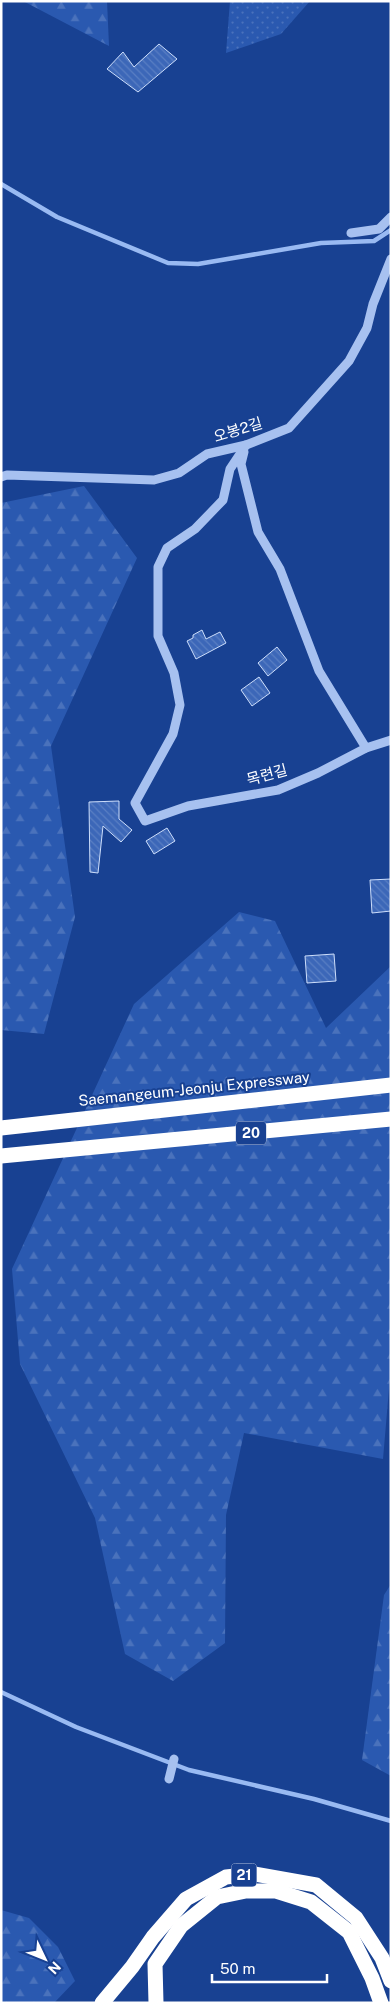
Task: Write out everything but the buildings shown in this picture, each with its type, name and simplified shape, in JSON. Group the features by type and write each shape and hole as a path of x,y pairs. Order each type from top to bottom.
{"highway":[{"name":"Saemangeum-Jeonju Expressway","path":"4,1128 391,1085"},
{"name":"20","path":"1,1156 112,1147 391,1119"},
{"name":"21","path":"102,2003 132,1967 153,1937 186,1899 226,1877 254,1874 316,1885 356,1918 382,1958 391,1981"},
{"path":"156,2003 155,1964 181,1926 218,1897 246,1891 276,1891 311,1902 349,1932 372,1978 381,2003"}],"street":[{"path":"351,233 379,228 391,217"},
{"name":"오봉2길","path":"1,477 7,475 154,480 179,473 207,454 246,445 289,428 349,361 367,328 373,304 391,259"},
{"path":"246,445 241,464 258,532 280,569 319,671 366,748"},
{"name":"목련길","path":"246,445 230,469 223,500 195,529 167,548 158,567 158,636 174,673 180,706 173,734 135,802 145,821 188,806 278,790 318,773 366,748 391,740"},
{"path":"170,1775 174,1759"}],"green space":[{"path":"23,1 107,1 109,46"},
{"path":"230,1 310,1 281,34 226,53"},
{"path":"84,486 137,558 51,746 75,917 44,1034 1,1030 1,503"},
{"path":"239,912 275,921 326,1028 391,966 391,1365 383,1459 244,1433 226,1515 225,1643 173,1681 125,1654 95,1518 20,1364 12,1269 134,1004"},
{"path":"391,1584 391,1776 362,1760 384,1595"},
{"path":"1,1910 29,1918 58,1947 75,1981 54,2003 1,2003"}],"waterway":[{"path":"1,184 57,217 168,263 198,264 321,243 374,241 391,230"},
{"path":"1,1692 76,1727 189,1770 314,1799 391,1821"}]}
